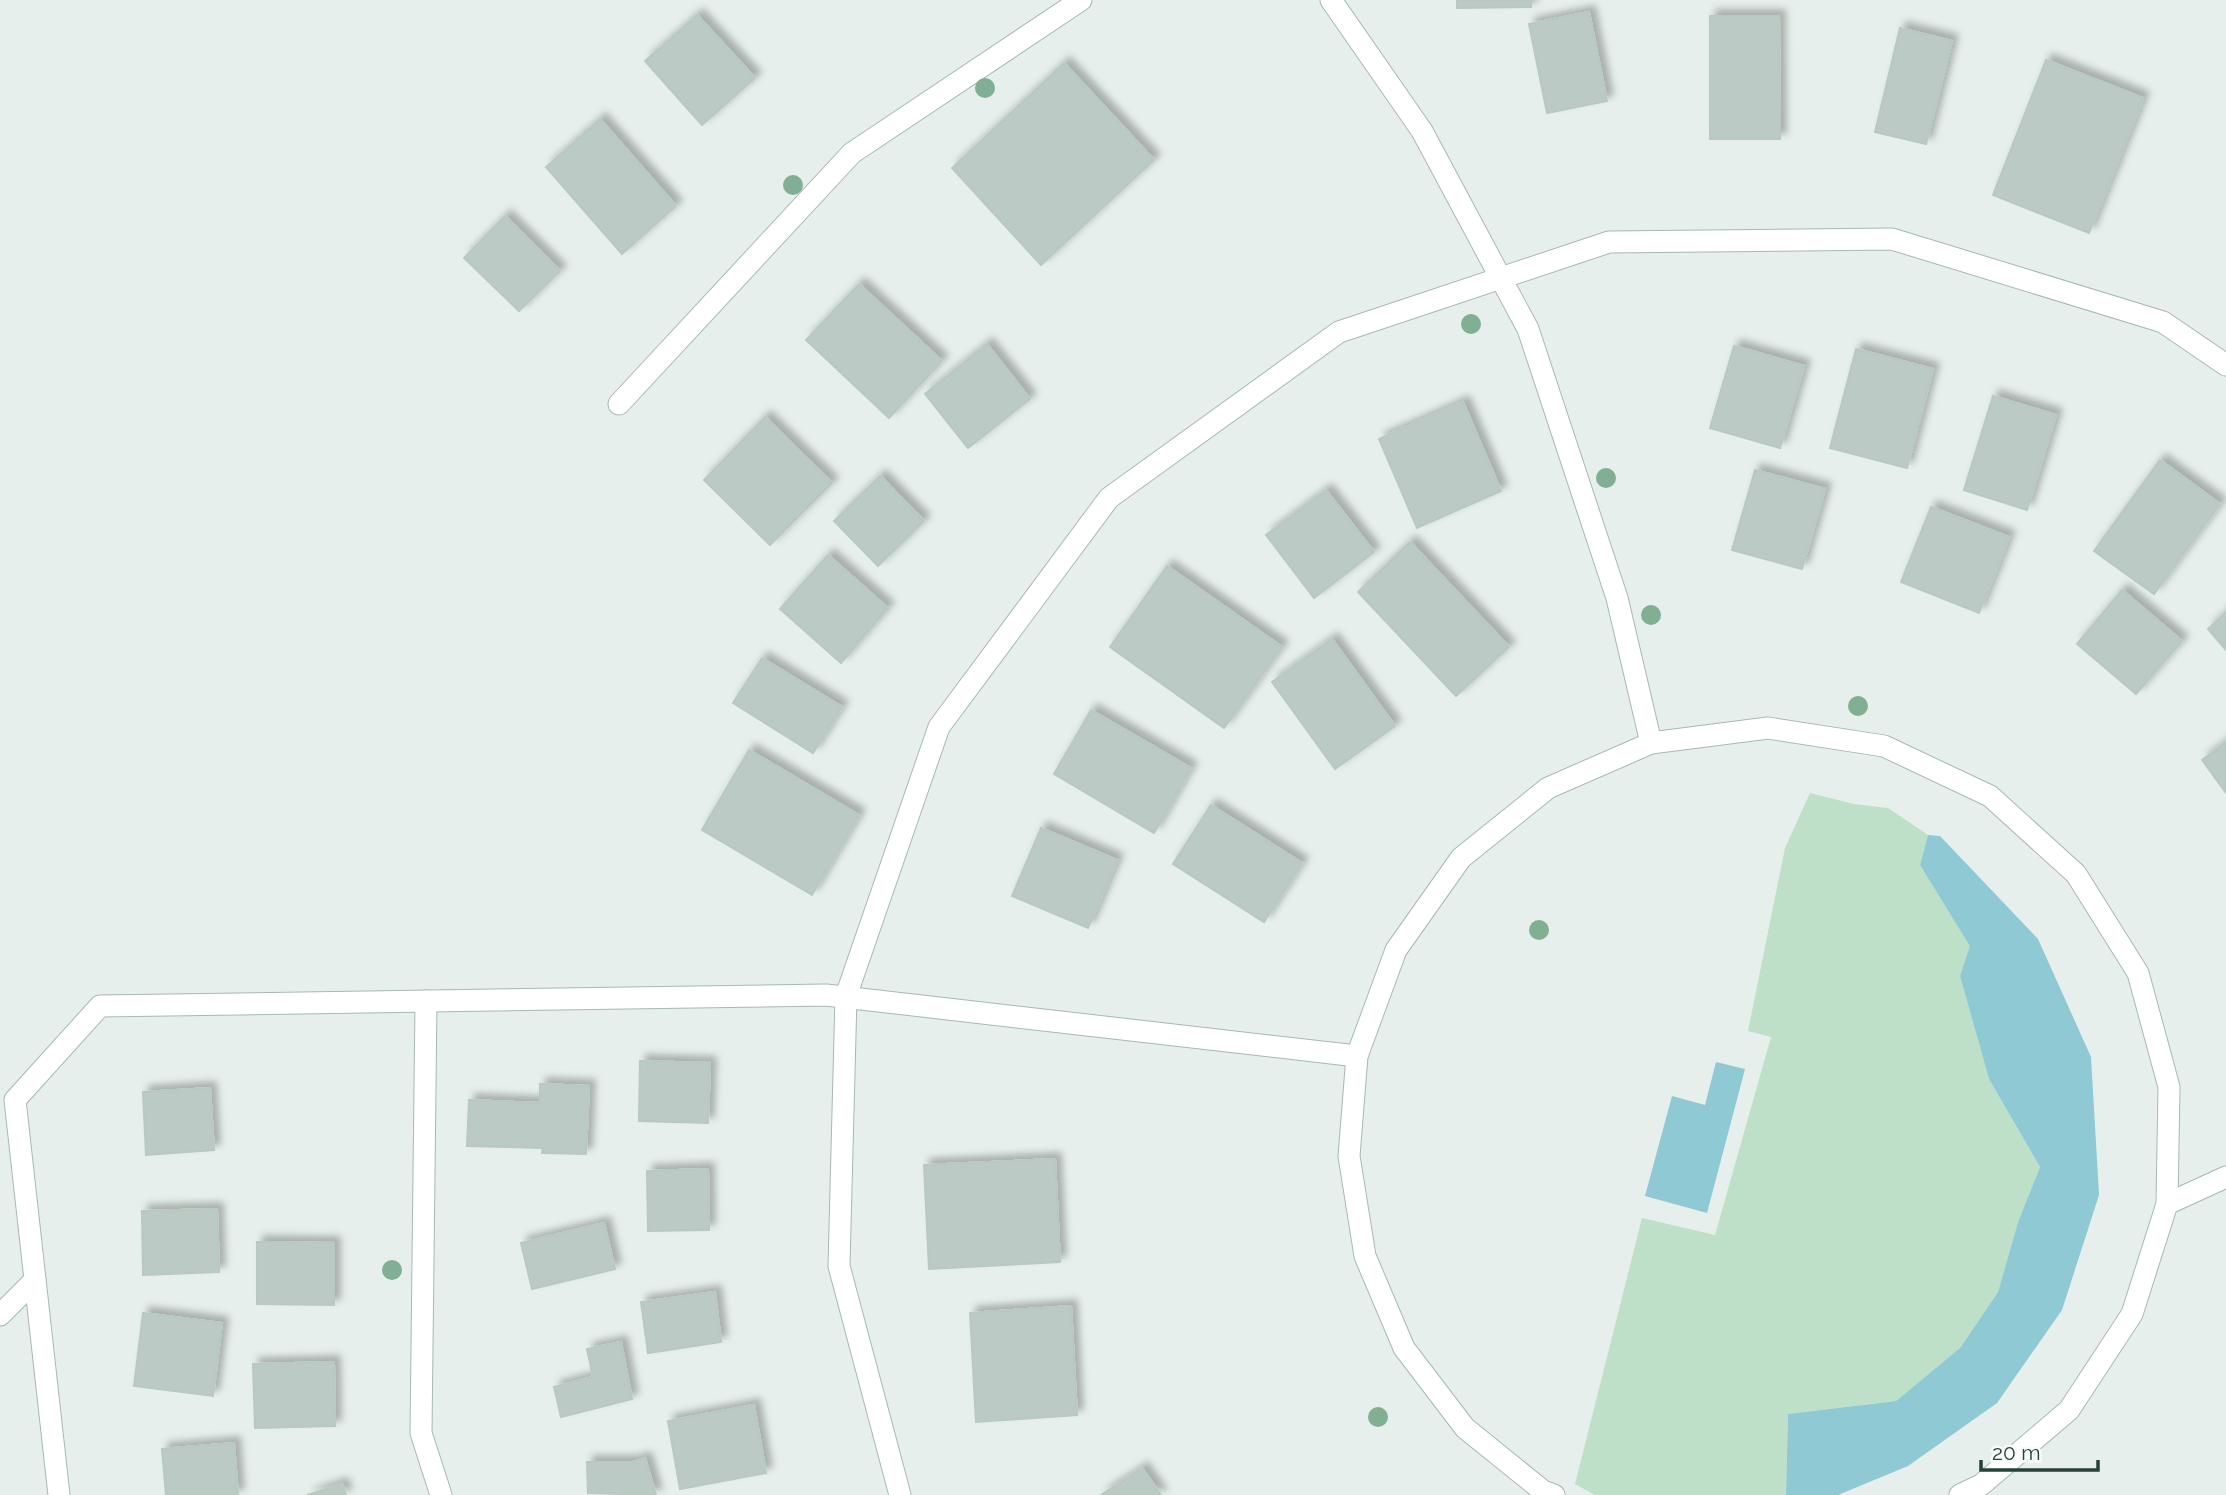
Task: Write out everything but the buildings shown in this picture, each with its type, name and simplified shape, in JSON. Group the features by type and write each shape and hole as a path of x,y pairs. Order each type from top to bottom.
{"street":[{"path":"619,404 852,153 1081,0"},
{"path":"1331,0 1422,131 1528,329 1618,598 1651,743"},
{"path":"900,1495 839,1266 846,996 939,727 1109,498 1339,332 1609,242 1892,239 2163,322 2226,366"},
{"path":"1546,1494 1465,1428 1404,1348 1374,1279 1365,1256 1349,1156 1357,1056 1396,950 1461,858 1548,788 1651,743 1768,728 1884,746 1990,796 2076,874 2138,974 2169,1087 2167,1204 2132,1314 2069,1410 1981,1485 1960,1495"},
{"path":"59,1495 15,1100 100,1006 846,996 1357,1056"},
{"path":"426,1001 421,1433 441,1495"},
{"path":"2167,1204 2226,1177"},
{"path":"0,1315 35,1280"}],"green space":[{"path":"1810,793 1854,804 1888,808 1928,835 1920,865 1971,946 1960,976 1989,1079 2040,1167 2018,1222 1998,1292 1960,1348 1896,1401 1788,1414 1786,1495 1595,1495 1575,1484 1642,1218 1715,1235 1771,1037 1748,1031 1785,848"}],"water":[{"path":"1928,835 1940,836 2038,939 2091,1057 2099,1195 2062,1310 1997,1403 1908,1466 1838,1495 1786,1495 1788,1414 1896,1401 1960,1348 1998,1292 2018,1222 2040,1167 1989,1079 1960,976 1970,946 1920,865"},
{"path":"1716,1062 1745,1069 1707,1213 1645,1196 1672,1096 1705,1105"}]}
